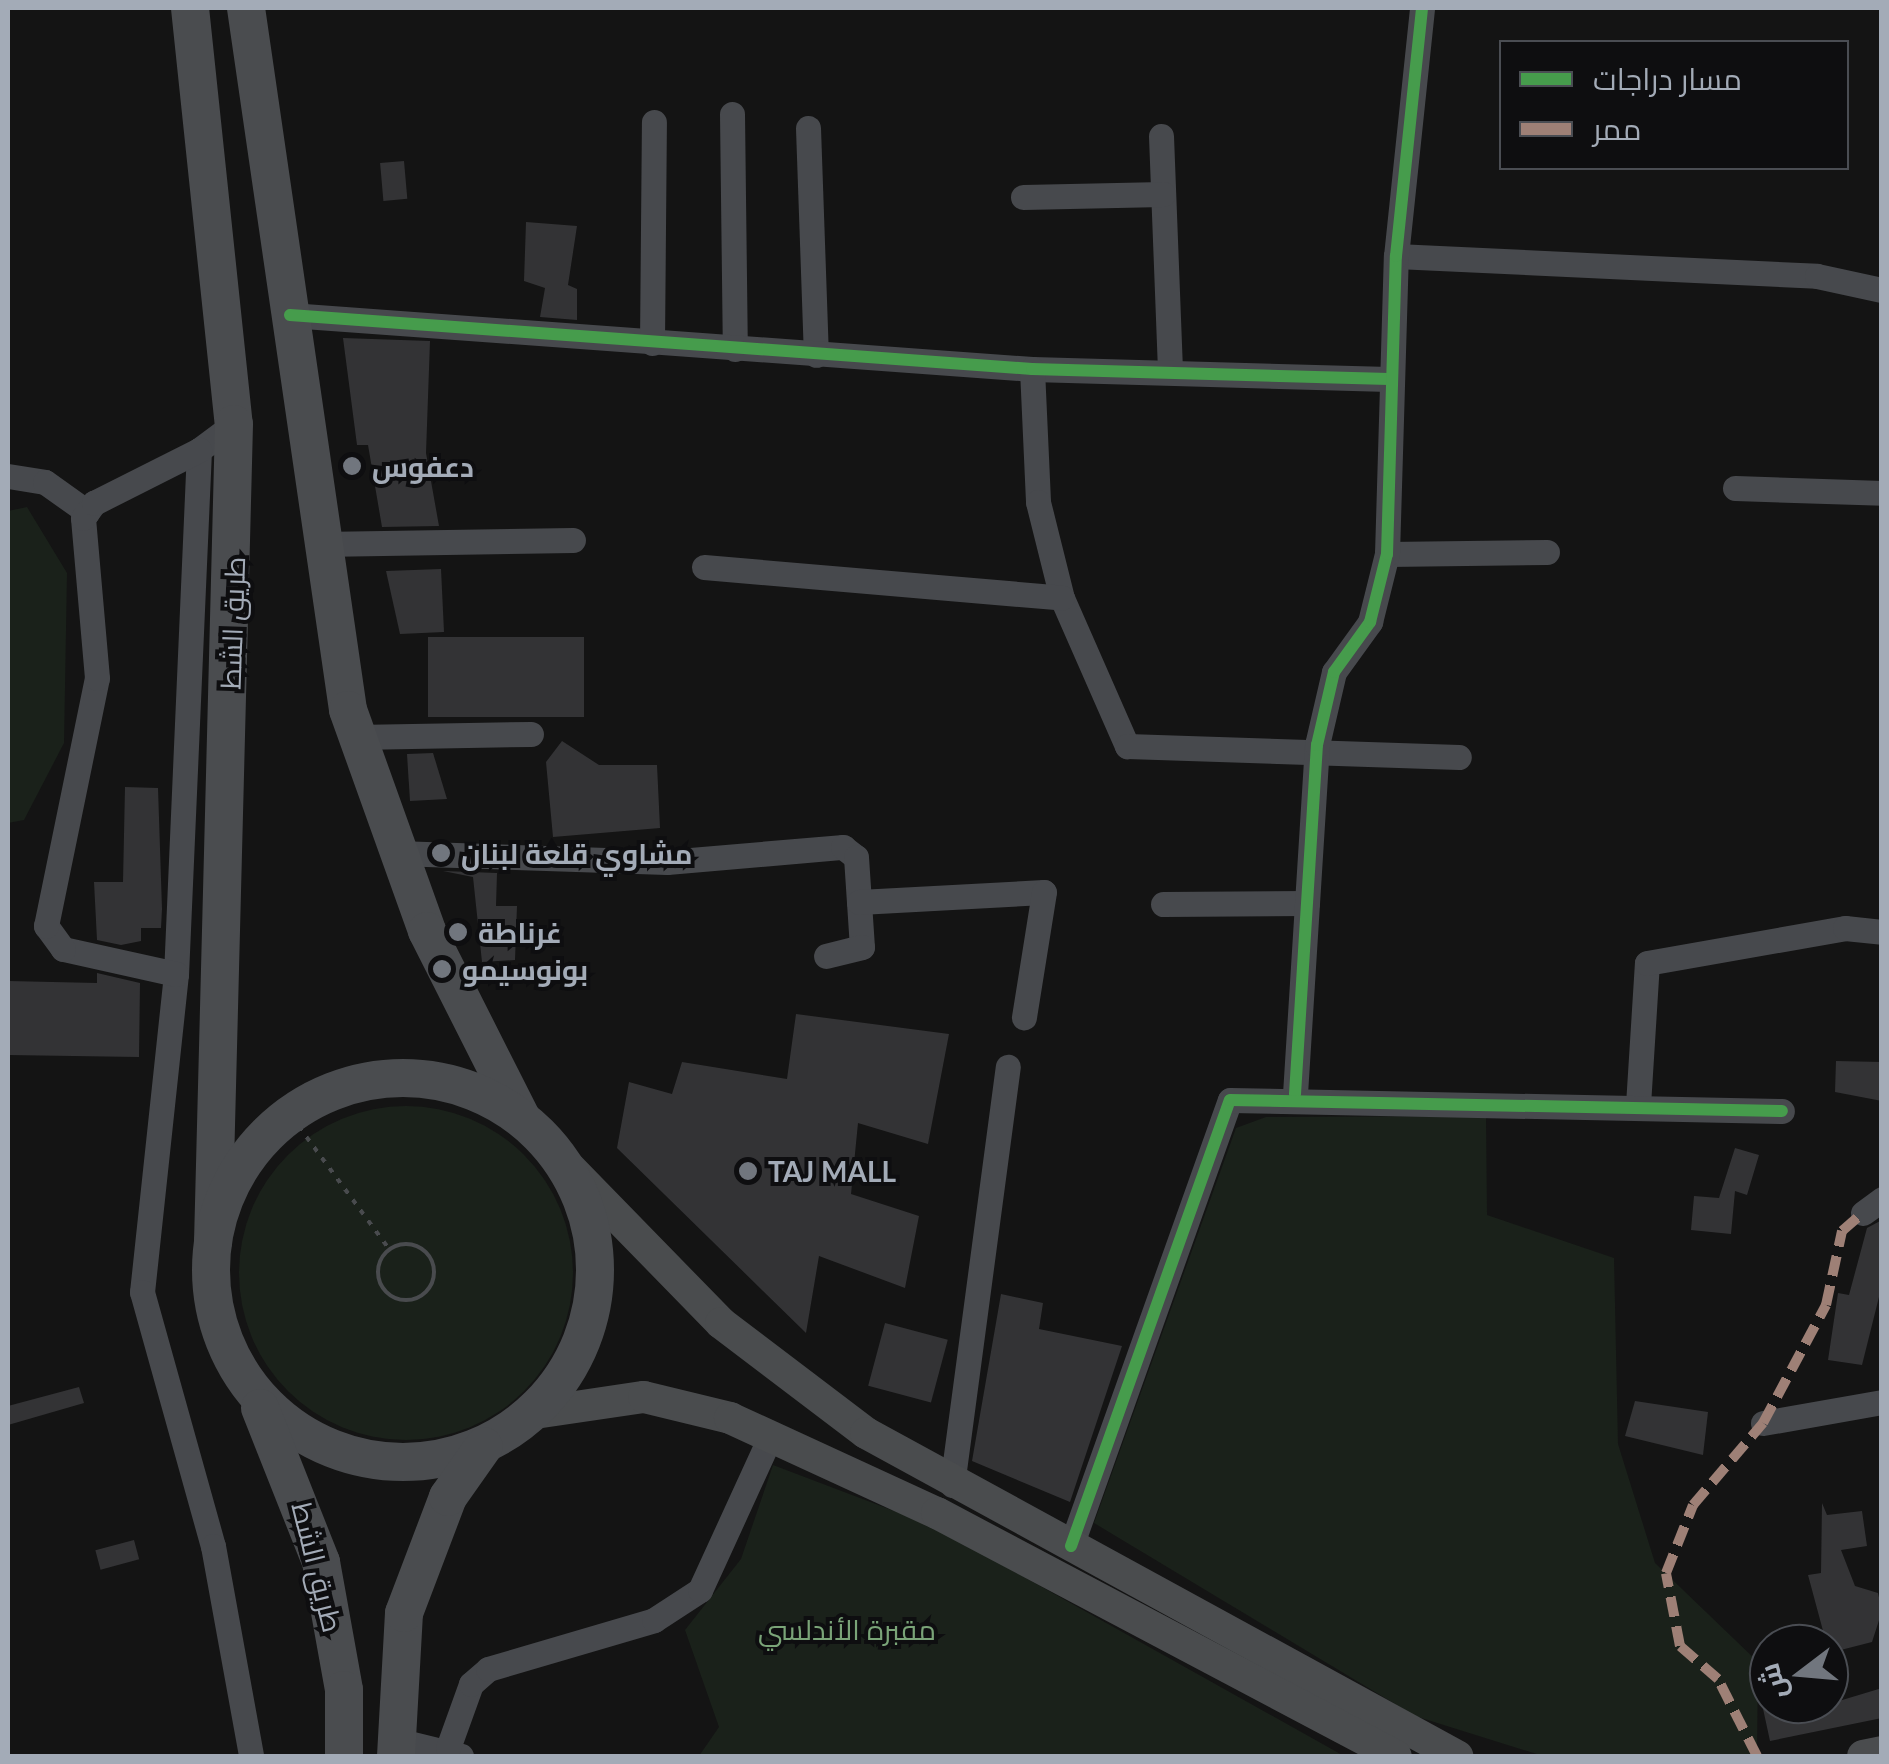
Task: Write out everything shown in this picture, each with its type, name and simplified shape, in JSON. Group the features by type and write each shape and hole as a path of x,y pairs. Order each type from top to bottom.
{"highway":[{"name":"طريق الشط","path":"190,8 234,424 212,1293 250,1388 303,1499 321,1562 342,1675 344,1756"},
{"path":"246,8 320,544 356,738 396,853 520,1117"},
{"path":"213,1242 230,1187 290,1116 358,1082 415,1078 471,1089 520,1117 563,1161 591,1224 595,1293 576,1358 534,1413 484,1446 420,1464 356,1458 298,1432 250,1388"},
{"path":"396,1748 404,1613 448,1497 484,1446"}],"main road":[{"path":"563,1161 777,1370 952,1484 1071,1546 1335,1712 1396,1756"},
{"path":"534,1413 644,1397 771,1436 1335,1712 1457,1756"},
{"path":"1863,1756 1882,1752"}],"street":[{"path":"1295,1094 1317,745 1334,672 1370,622 1387,554 1396,256 1422,8"},
{"path":"732,114 734,349"},
{"path":"652,343 654,122"},
{"path":"808,128 816,355"},
{"path":"1161,136 1170,370"},
{"path":"1023,198 1163,194"},
{"path":"1396,256 1779,273 1882,290"},
{"path":"290,315 1032,369 1390,379"},
{"path":"1032,369 1038,502 1062,598 1131,749 1317,745 1459,756"},
{"path":"87,512 199,450 234,424"},
{"path":"199,450 176,974 142,1292 213,1546 251,1756"},
{"path":"8,476 45,482 87,512"},
{"path":"1735,488 1882,494"},
{"path":"87,512 98,678 46,926 63,950 176,974"},
{"path":"320,544 573,540"},
{"path":"1387,554 1547,552"},
{"path":"704,567 1062,598"},
{"path":"356,738 531,734"},
{"path":"396,853 667,862 843,847 856,857 862,947 826,956"},
{"path":"859,902 1044,892 1024,1016"},
{"path":"1163,904 1308,903"},
{"path":"1638,1105 1647,964 1845,928 1882,932"},
{"path":"952,1484 1008,1067"},
{"path":"1071,1546 1226,1106 1295,1094 1782,1111"},
{"path":"1763,1423 1882,1402"},
{"path":"396,1748 454,1752 471,1684 488,1669 654,1620 700,1590 771,1436"}],"path":[{"path":"290,1116 389,1250"},
{"path":"407,1243 425,1250 435,1268 425,1294 399,1300 384,1290 379,1264 389,1250 407,1243"}],"green space":[{"path":"27,507 67,573 64,743 24,820 8,823 8,511"},
{"path":"390,1106 422,1106 485,1125 535,1167 561,1209 570,1240 570,1306 554,1352 512,1402 485,1421 455,1433 422,1440 390,1440 327,1421 277,1379 258,1352 246,1322 239,1289 239,1257 258,1194 300,1144 327,1125 357,1113"},
{"path":"1486,1116 1487,1215 1614,1258 1618,1444 1655,1563 1749,1653 1749,1724 1757,1724 1757,1756 1543,1756 1415,1716 1094,1523 1236,1128 1266,1117"},
{"name":"مقبرة الأندلسي","path":"773,1465 931,1525 1344,1756 699,1756 719,1727 685,1630 741,1559"}],"building":[{"path":"404,161 407,199 383,201 380,163"},
{"path":"526,222 577,226 568,285 577,289 577,320 540,317 545,288 524,281"},
{"path":"343,338 430,341 426,453 439,526 382,527 368,445 357,445"},
{"path":"441,569 444,632 400,634 386,571"},
{"path":"428,637 584,637 584,717 428,717"},
{"path":"562,741 599,765 657,765 660,828 553,837 546,762"},
{"path":"433,753 447,799 410,801 407,754"},
{"path":"125,787 158,788 162,909 161,928 141,928 141,941 121,945 97,940 94,882 123,882"},
{"path":"443,871 497,873 496,906 517,906 515,960 482,962 473,877"},
{"path":"97,973 140,983 139,1057 8,1055 8,981 97,983"},
{"name":"TAJ MALL","path":"796,1014 949,1034 928,1144 858,1123 851,1194 919,1216 905,1288 819,1256 806,1333 617,1148 629,1082 672,1094 682,1062 787,1079"},
{"path":"1836,1061 1882,1062 1882,1101 1835,1092"},
{"path":"1735,1148 1759,1155 1747,1195 1735,1191 1731,1234 1691,1230 1694,1196 1719,1198"},
{"path":"1882,1220 1882,1285 1862,1365 1828,1360 1838,1293 1849,1295 1867,1228"},
{"path":"1001,1294 1043,1303 1039,1329 1122,1346 1070,1502 972,1461"},
{"path":"885,1323 948,1340 931,1403 868,1386"},
{"path":"79,1387 84,1403 8,1425 8,1406"},
{"path":"1635,1401 1708,1412 1703,1455 1625,1436"},
{"path":"1822,1503 1827,1515 1862,1511 1867,1546 1841,1550 1855,1586 1878,1593 1882,1611 1872,1642 1849,1648 1849,1624 1821,1624 1808,1575 1821,1573"},
{"path":"134,1540 139,1559 101,1570 95,1550"},
{"path":"1882,1688 1882,1718 1770,1741 1766,1724 1849,1724 1849,1698"}],"marked path":[{"path":"1757,1756 1718,1679 1680,1646 1666,1573 1693,1505 1763,1423 1826,1305 1842,1231 1863,1213"}],"cycle path":[{"path":"1295,1094 1317,745 1334,672 1370,622 1387,554 1396,256 1422,8"},
{"path":"290,315 1032,369 1389,379"},
{"path":"1071,1546 1230,1100 1782,1111"}],"place":[{"name":"دعفوس","path":"352,466"},
{"name":"مشاوي قلعة لبنان","path":"441,853"},
{"name":"غرناطة","path":"458,932"},
{"name":"بونوسيمو","path":"442,969"},
{"name":"TAJ MALL","path":"748,1171"}]}
